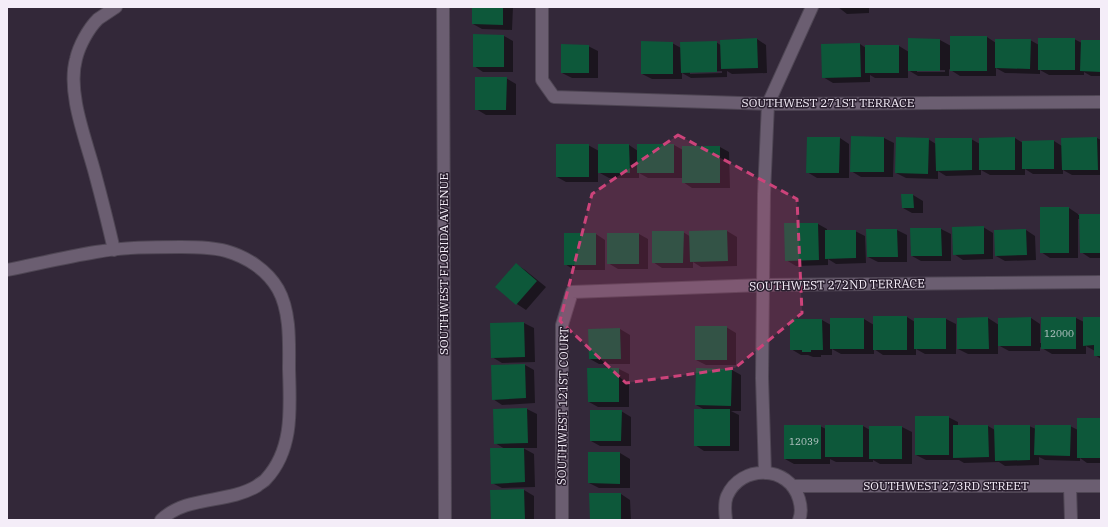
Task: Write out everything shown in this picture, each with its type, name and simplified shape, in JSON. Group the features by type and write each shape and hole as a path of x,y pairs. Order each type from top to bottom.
{"street":[{"path":"114,250 107,218 78,112 74,91 74,74 76,59 85,38 98,20 116,7"},
{"name":"SOUTHWEST FLORIDA AVENUE","path":"443,7 445,520"},
{"name":"SOUTHWEST 271ST TERRACE","path":"542,7 542,80 554,97 768,104 1101,102"},
{"path":"765,472 762,378 764,194 768,104 812,7"},
{"path":"7,270 114,250 133,248 200,248 224,250 242,257 256,265 268,275 279,290 286,311 289,332 290,420 285,446 278,464 266,480 248,491 226,498 182,506 169,513 162,520"},
{"name":"SOUTHWEST 272ND TERRACE","path":"572,292 763,285 1101,282"},
{"name":"SOUTHWEST 121ST COURT","path":"562,520 562,325 572,292"},
{"path":"726,520 725,509 727,496 733,486 743,477 755,473 765,472 780,476 790,483 797,493 801,505 799,520"},
{"name":"SOUTHWEST 273RD STREET","path":"792,486 1101,486"},
{"path":"1070,487 1071,520"}],"highlighted area":[{"path":"678,135 797,199 802,313 735,368 626,383 560,321 592,194"}],"building":[{"path":"472,7 503,7 503,25 472,24"},
{"path":"473,34 504,35 504,67 473,67"},
{"path":"950,36 987,36 987,71 950,71"},
{"path":"757,38 758,68 721,69 720,40"},
{"path":"908,38 940,39 940,71 908,71"},
{"path":"1038,38 1075,38 1075,70 1038,70"},
{"path":"995,39 1031,39 1030,69 995,68"},
{"path":"1081,40 1101,40 1101,72 1080,71"},
{"path":"641,41 673,42 673,74 641,74"},
{"path":"717,41 717,72 681,73 680,42"},
{"path":"860,43 861,77 822,78 821,44"},
{"path":"561,44 589,45 589,73 561,73"},
{"path":"865,45 899,45 899,73 865,73"},
{"path":"475,77 507,77 506,110 475,110"},
{"path":"851,136 884,137 884,172 850,172"},
{"path":"807,137 840,137 839,173 806,173"},
{"path":"896,137 929,138 928,174 895,173"},
{"path":"1015,137 1015,170 979,170 979,138"},
{"path":"1097,137 1098,170 1062,170 1061,138"},
{"path":"935,138 972,138 972,170 936,171"},
{"path":"1054,140 1054,169 1022,169 1022,141"},
{"path":"556,144 589,144 589,177 556,177"},
{"path":"598,144 629,144 630,173 598,173"},
{"path":"637,144 674,144 674,173 637,173"},
{"path":"682,146 720,146 720,183 682,183"},
{"path":"901,194 913,194 914,208 902,208"},
{"path":"1040,207 1069,207 1069,253 1040,253"},
{"path":"1079,214 1101,214 1101,253 1080,253"},
{"path":"784,223 818,223 819,260 785,261"},
{"path":"984,226 984,254 953,255 952,227"},
{"path":"910,228 941,228 942,256 911,256"},
{"path":"866,229 897,229 898,257 867,257"},
{"path":"1026,229 1027,255 995,256 994,230"},
{"path":"727,230 728,261 690,262 689,231"},
{"path":"825,230 856,230 856,258 825,259"},
{"path":"652,231 684,231 683,263 652,263"},
{"path":"564,233 596,233 596,265 564,265"},
{"path":"607,233 639,233 639,264 607,264"},
{"path":"516,263 537,281 516,305 495,287"},
{"path":"873,316 907,316 907,350 873,350"},
{"path":"988,317 989,349 957,349 957,318"},
{"path":"1031,317 1031,346 998,346 998,318"},
{"path":"1041,317 1076,317 1076,349 1041,349"},
{"path":"1083,317 1101,317 1101,356 1094,356 1094,345 1083,346"},
{"path":"830,318 864,318 864,349 830,349"},
{"path":"914,318 946,318 946,349 914,349"},
{"path":"790,319 822,319 823,350 802,352 802,350 790,350"},
{"path":"524,322 525,357 491,358 490,323"},
{"path":"695,326 727,326 727,360 695,360"},
{"path":"620,328 621,359 589,359 588,329"},
{"path":"525,364 526,398 492,400 491,365"},
{"path":"587,368 619,368 619,402 588,402"},
{"path":"696,368 732,369 731,406 695,405"},
{"path":"527,408 528,443 494,444 493,409"},
{"path":"694,409 730,409 730,446 694,446"},
{"path":"590,410 622,410 621,441 590,441"},
{"path":"915,416 949,416 949,455 915,455"},
{"path":"1077,418 1101,418 1101,458 1077,458"},
{"path":"784,425 821,425 821,459 784,459"},
{"path":"825,425 863,425 863,457 825,457"},
{"path":"953,425 988,425 989,457 953,458"},
{"path":"994,425 1030,425 1030,460 995,461"},
{"path":"1035,425 1071,425 1070,456 1034,455"},
{"path":"869,426 902,426 902,459 869,459"},
{"path":"490,448 524,448 525,482 491,484"},
{"path":"588,452 620,452 620,484 588,483"},
{"path":"524,489 525,520 491,520 490,490"},
{"path":"589,493 621,493 621,520 590,520"}]}
